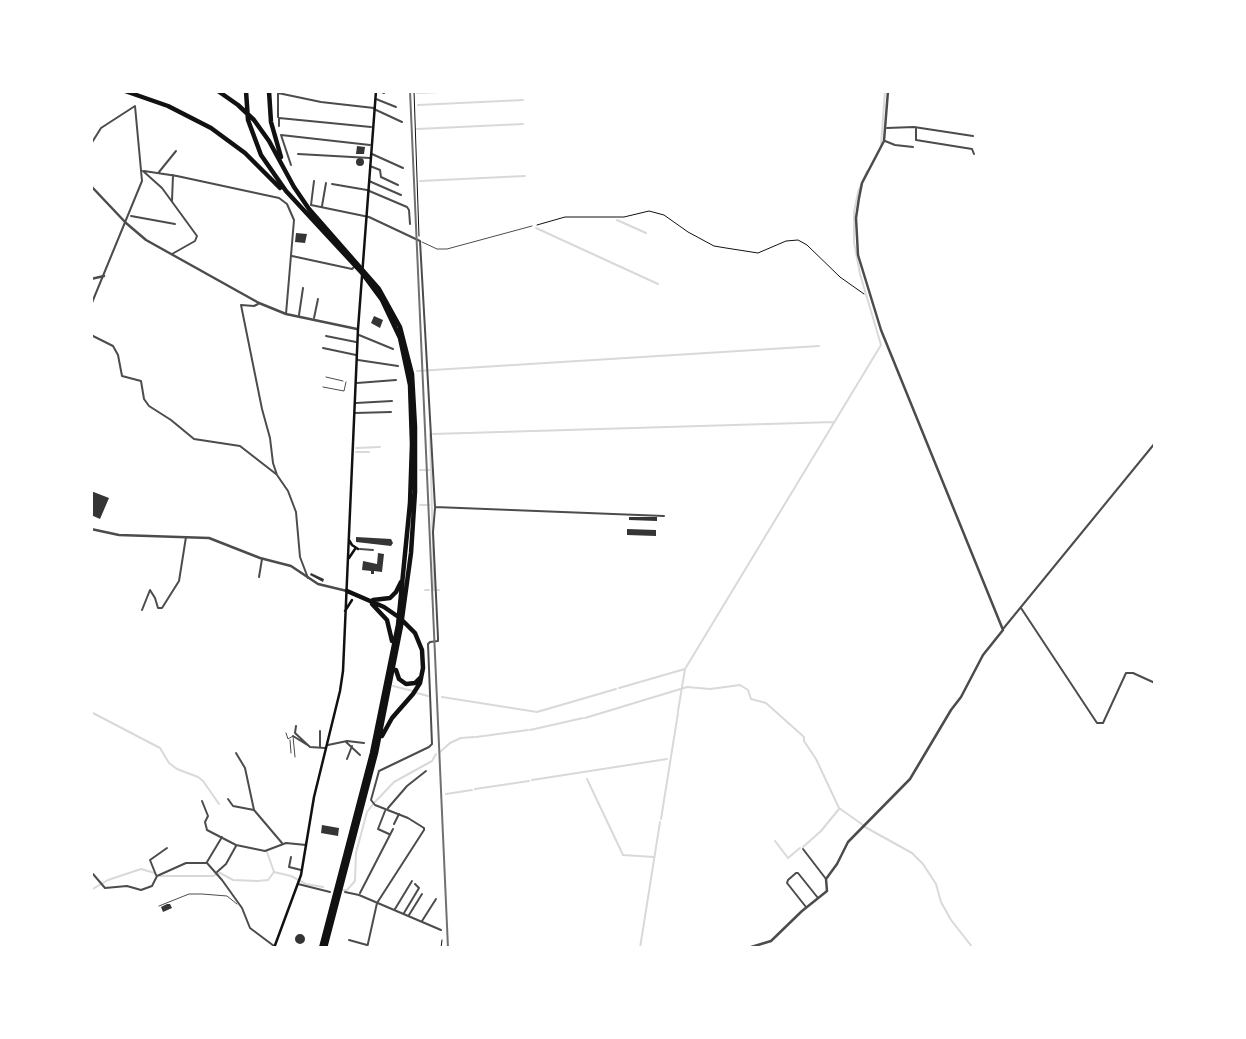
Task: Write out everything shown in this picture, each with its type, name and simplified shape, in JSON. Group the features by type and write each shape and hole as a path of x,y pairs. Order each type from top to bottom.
{"highway":[{"path":"125,91 178,110 219,134 257,164 298,207 356,256"},
{"path":"218,91 238,104 254,120 309,209 356,256 397,328 408,374 412,451 406,565 394,658 323,948"},
{"path":"269,91 273,133 285,171"},
{"path":"246,94 248,120 254,141 267,164 306,213"},
{"path":"323,948 376,753 394,658 412,537 416,449 414,395 408,353 400,327 386,298 369,279"},
{"path":"352,593 380,600 393,596 400,587 406,565"},
{"path":"352,593 378,609 388,622 396,674 402,682 415,683 422,673"},
{"path":"352,593 388,610 410,627 422,650 422,673 415,692 386,727 376,753"}],"main road":[{"path":"345,611 352,593 348,537 358,343 356,256 365,216 375,99 378,91"},
{"path":"348,537 357,549 350,553 348,561"},
{"path":"274,947 302,870 314,797 342,681 345,611 352,593"}],"street":[{"path":"378,91 384,93"},
{"path":"888,91 884,141 862,183 859,198 856,239 862,271 881,330 1003,630"},
{"path":"279,125 278,92 321,102 375,109 402,122"},
{"path":"375,99 396,107"},
{"path":"91,144 101,128 135,106 142,181 91,305"},
{"path":"279,118 373,127"},
{"path":"886,128 916,128 973,136"},
{"path":"916,128 916,140 972,149 975,154"},
{"path":"280,130 291,165"},
{"path":"281,135 371,145"},
{"path":"884,141 912,147"},
{"path":"159,173 176,151"},
{"path":"298,154 370,156 403,168"},
{"path":"369,166 380,170 381,177 398,185"},
{"path":"143,171 173,175 284,200 294,216 286,314"},
{"path":"143,171 162,188 197,238 171,255"},
{"path":"172,202 173,175"},
{"path":"314,181 311,205 365,216 420,241 435,507 433,532 438,640 428,644 432,744 379,771 373,804 399,813 416,822 424,830 377,903 368,946 349,940"},
{"path":"368,181 401,195"},
{"path":"322,208 326,183"},
{"path":"332,184 367,190 409,208 410,224"},
{"path":"91,186 146,240 258,303 286,314 358,329"},
{"path":"130,215 175,224"},
{"path":"291,256 353,269 356,256"},
{"path":"91,279 104,276"},
{"path":"298,316 303,288"},
{"path":"313,320 318,299"},
{"path":"258,303 242,307 277,475"},
{"path":"91,335 104,340 116,350 122,376 141,381 144,399 149,406 171,419 194,439 240,446 277,475 288,491 296,512 300,557 308,579"},
{"path":"326,335 358,343"},
{"path":"358,335 393,349"},
{"path":"323,348 398,366"},
{"path":"356,384 396,380"},
{"path":"355,403 393,401"},
{"path":"354,413 391,412"},
{"path":"826,880 852,837 910,779 965,690 983,655 1155,443"},
{"path":"435,507 664,516"},
{"path":"91,529 119,534 186,536 216,540 291,566 308,579 352,593"},
{"path":"142,610 149,591 153,592 158,608 161,609 179,581 186,536"},
{"path":"348,548 373,550"},
{"path":"259,577 262,558"},
{"path":"299,571 305,569"},
{"path":"1020,608 1097,723 1103,723 1126,673 1133,673 1155,683"},
{"path":"296,726 296,734 310,747"},
{"path":"320,731 320,748"},
{"path":"291,737 310,747 320,748 345,741 364,743"},
{"path":"345,741 362,754"},
{"path":"346,759 352,745"},
{"path":"236,753 245,768 254,810 283,844"},
{"path":"390,835 378,829 387,809 393,800 426,771"},
{"path":"228,799 233,806 254,810"},
{"path":"202,801 208,816 205,822 207,830 236,845 265,851 283,844 307,846"},
{"path":"394,824 399,813"},
{"path":"359,895 393,829"},
{"path":"207,863 222,837"},
{"path":"217,874 236,845"},
{"path":"157,876 150,860 167,848"},
{"path":"748,948 771,941 827,891 826,880 803,849"},
{"path":"292,857 289,867 302,870"},
{"path":"93,874 100,884 107,888 127,886 141,890 152,886 157,876 186,863 207,863 239,905 253,932 274,947"},
{"path":"807,908 787,883 796,873 818,899"},
{"path":"395,910 412,881"},
{"path":"299,882 330,892"},
{"path":"404,914 419,888 415,884"},
{"path":"345,892 359,895 441,930"},
{"path":"408,916 422,894"},
{"path":"422,922 436,899"}],"lane":[{"path":"420,241 437,249 446,249 532,226"},
{"path":"323,387 344,391 345,382 326,377"},
{"path":"286,733 287,738 291,737"},
{"path":"291,737 291,752"},
{"path":"291,737 295,757"},
{"path":"360,761 362,754"},
{"path":"159,906 190,894 227,896 239,905"}],"path":[{"path":"414,91 420,241"},
{"path":"532,226 565,217 624,217 649,211 664,215 714,246 758,253 786,241 798,240 864,294"},
{"path":"441,948 442,940"}],"building":[{"path":"357,146 365,147 364,154 356,154"},
{"path":"360,158 364,162 360,166 356,162"},
{"path":"296,233 307,234 305,243 295,242"},
{"path":"374,316 383,320 380,328 371,323"},
{"path":"91,491 109,498 100,519 91,515"},
{"path":"629,517 657,517 657,521 629,520"},
{"path":"627,529 656,530 656,536 627,535"},
{"path":"356,537 391,539 393,543 391,546 356,542"},
{"path":"378,553 384,554 382,572 374,571 374,574 371,574 371,571 362,570 363,561 377,564"},
{"path":"311,573 324,579 323,582 310,575"},
{"path":"322,825 339,828 338,836 321,833"},
{"path":"167,904 172,908 163,912 161,907"},
{"path":"300,934 304,935 304,943 300,944 296,943 295,939 296,935"}],"waterway":[{"path":"417,93 464,91"},
{"path":"881,145 885,91"},
{"path":"418,105 523,100"},
{"path":"417,129 523,124"},
{"path":"678,711 685,669 881,345 860,274 854,242 854,212 858,192 867,171"},
{"path":"420,181 525,176"},
{"path":"617,220 646,233"},
{"path":"536,228 658,284"},
{"path":"417,371 819,346"},
{"path":"433,434 834,422"},
{"path":"430,434 434,590"},
{"path":"356,448 380,447"},
{"path":"356,452 369,452"},
{"path":"420,470 429,470"},
{"path":"420,505 429,505"},
{"path":"619,688 685,669"},
{"path":"585,718 687,687 710,689 740,685 748,690 751,699 766,703 804,737 839,808 863,825"},
{"path":"393,686 413,691"},
{"path":"442,697 537,712 616,689"},
{"path":"417,693 428,696"},
{"path":"91,712 160,748 169,763 203,781 219,804"},
{"path":"661,819 678,713"},
{"path":"530,730 583,718"},
{"path":"476,737 528,730"},
{"path":"440,752 461,738 474,737"},
{"path":"343,890 347,890 355,881 356,853 367,812 394,782 432,761 436,754"},
{"path":"532,780 667,759"},
{"path":"587,779 623,855 654,857"},
{"path":"475,789 529,781"},
{"path":"446,794 472,790"},
{"path":"803,847 839,809"},
{"path":"640,948 660,822"},
{"path":"865,827 912,853 923,864 936,884 941,902 951,920 973,948"},
{"path":"775,841 788,858 800,848"},
{"path":"267,852 274,872"},
{"path":"91,890 108,880 141,869 155,873"},
{"path":"160,876 213,876 220,873 233,880 257,881 268,880 274,872 291,876 306,884 323,887"}],"railway":[{"path":"410,91 448,948"}]}
